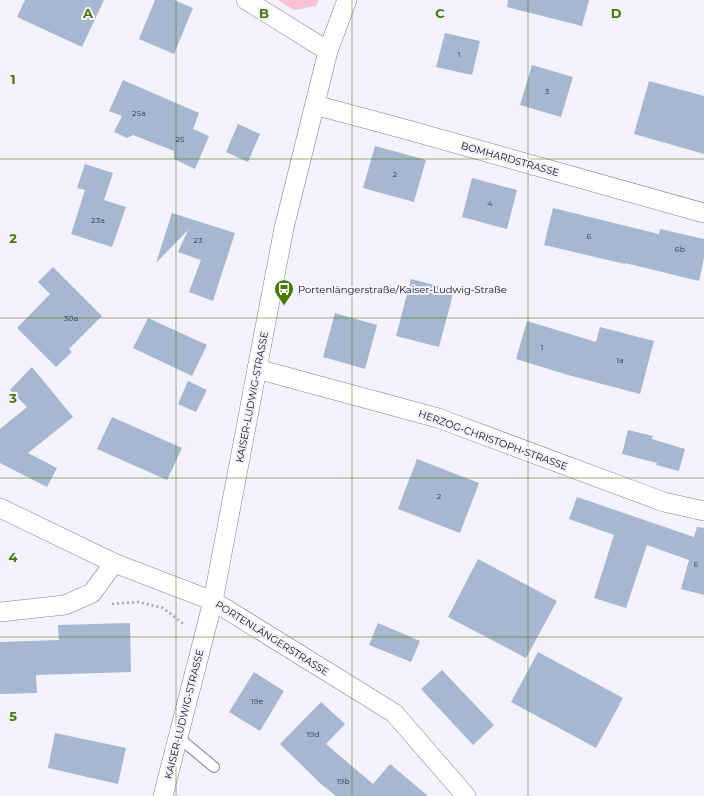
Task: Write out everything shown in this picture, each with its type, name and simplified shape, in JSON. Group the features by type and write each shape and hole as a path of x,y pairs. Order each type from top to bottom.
{"street":[{"path":"246,0 328,51"},
{"name":"KAISER-LUDWIG-STRASSE","path":"163,796 213,601 284,228 328,51 347,0"},
{"name":"BOMHARDSTRASSE","path":"315,105 704,213"},
{"name":"HERZOG-CHRISTOPH-STRASSE","path":"256,369 438,418 664,502 704,511"},
{"name":"PORTENLÄNGERSTRASSE","path":"0,508 114,563 213,601 394,713 466,796"},
{"path":"0,612 65,605 92,593 114,563"}],"lane":[{"path":"178,737 214,767"}],"path":[{"path":"92,593 108,604 138,602 163,608 181,623 205,635"}],"shaded area":[{"path":"278,0 319,0 316,6 294,10"}],"building":[{"path":"25,0 104,0 82,47 17,17"},
{"path":"155,0 174,0 193,8 174,54 139,39"},
{"path":"508,0 589,0 582,26 507,7"},
{"path":"445,33 480,41 472,75 436,67"},
{"path":"532,65 573,77 561,117 520,105"},
{"path":"123,80 199,113 193,129 209,136 195,169 174,159 174,151 133,135 127,138 114,132 122,116 109,111"},
{"path":"649,81 704,96 704,154 634,134"},
{"path":"238,124 260,134 248,162 226,152"},
{"path":"375,146 426,160 414,202 363,188"},
{"path":"85,164 113,173 104,200 126,207 112,247 71,234 85,190 77,188"},
{"path":"472,178 517,190 507,229 462,217"},
{"path":"553,208 659,234 660,229 704,239 704,258 699,281 544,245"},
{"path":"172,213 235,233 213,301 189,292 201,260 178,252 188,230 156,263"},
{"path":"53,267 102,316 69,349 72,352 56,367 17,328 50,294 38,282"},
{"path":"411,279 454,290 439,347 396,336"},
{"path":"335,313 377,325 365,369 323,357"},
{"path":"148,318 207,345 192,376 133,348"},
{"path":"527,321 596,342 600,327 654,341 640,394 568,375 516,359"},
{"path":"32,367 73,417 28,453 57,468 47,487 0,463 0,429 27,407 10,390"},
{"path":"188,381 207,390 196,412 178,404"},
{"path":"112,417 182,448 167,480 97,449"},
{"path":"628,430 653,436 652,439 685,449 679,471 656,465 657,463 622,454"},
{"path":"417,459 479,483 460,533 398,509"},
{"path":"577,497 694,537 697,527 704,528 704,595 681,589 689,560 647,545 626,608 594,598 614,535 569,519"},
{"path":"478,559 557,601 526,658 448,617"},
{"path":"130,623 131,672 36,675 37,693 0,694 0,642 59,640 58,625"},
{"path":"378,623 420,641 411,662 369,645"},
{"path":"538,652 623,698 596,748 511,702"},
{"path":"442,670 494,725 473,745 421,689"},
{"path":"254,672 284,691 260,731 229,712"},
{"path":"321,702 345,724 326,744 373,784 390,764 428,796 336,796 321,784 280,744"},
{"path":"55,733 126,748 118,784 48,768"}],"place":[{"name":"Portenlängerstraße/Kaiser-Ludwig-Straße","path":"284,306"}]}
